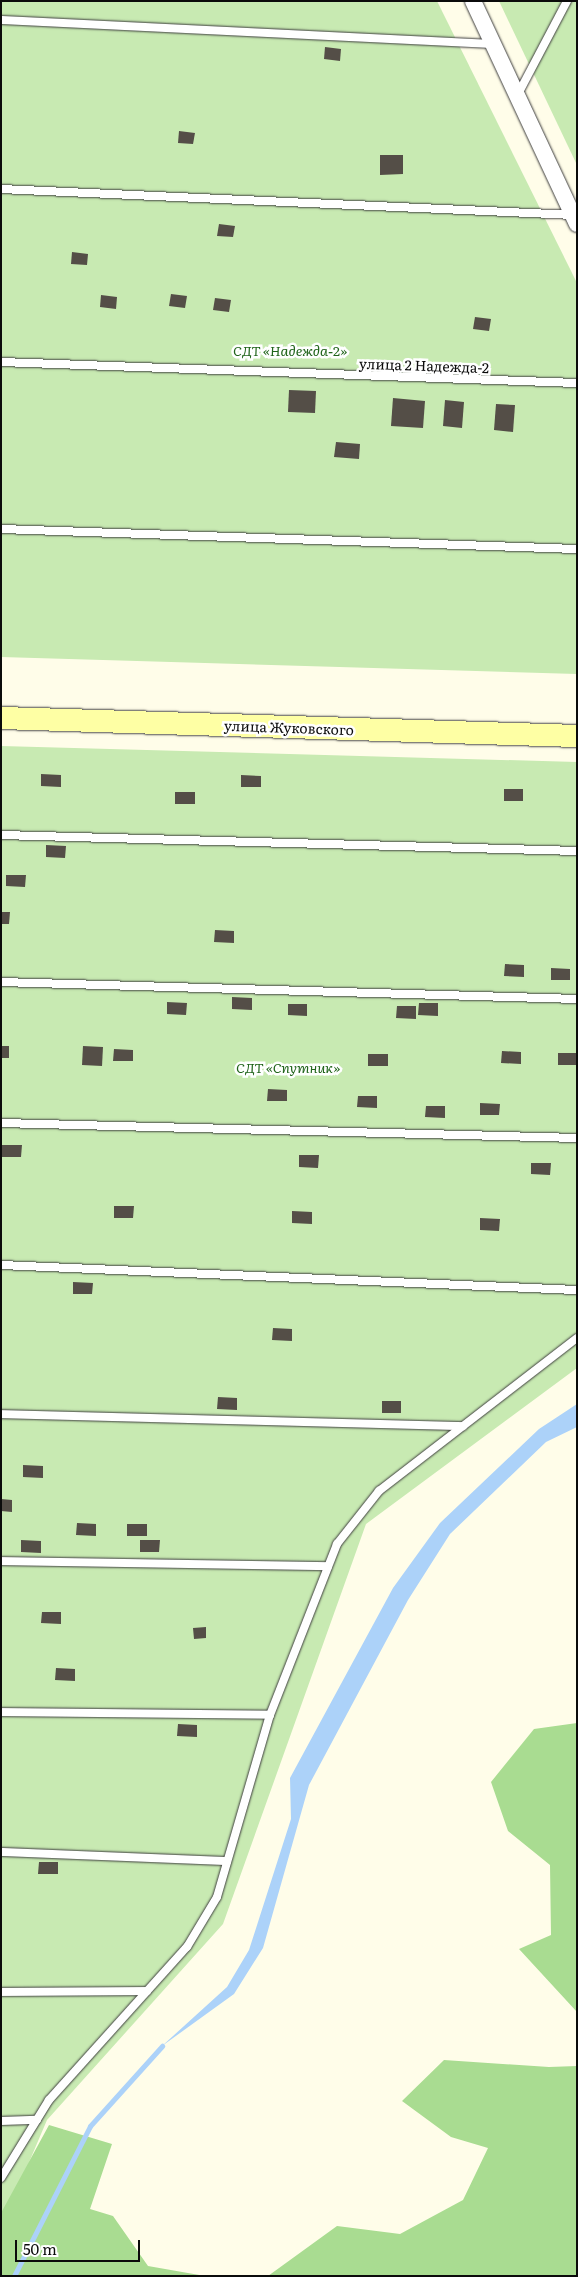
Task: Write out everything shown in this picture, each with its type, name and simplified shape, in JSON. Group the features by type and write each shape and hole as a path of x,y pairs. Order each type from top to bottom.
{"main road":[{"name":"улица Жуковского","path":"1,718 577,736"}],"street":[{"path":"473,1 575,219"}],"lane":[{"path":"517,96 567,1"},
{"path":"1,20 493,44"},
{"path":"1,189 575,219"},
{"name":"улица 2 Надежда-2","path":"1,362 577,383"},
{"path":"1,529 577,549"},
{"path":"1,835 577,851"},
{"path":"1,982 577,999"},
{"path":"1,1123 577,1138"},
{"path":"1,1265 577,1290"},
{"path":"1,2178 49,2100 187,1947 217,1897 270,1715 336,1544 379,1492 577,1338"},
{"path":"1,1414 463,1426"},
{"path":"1,1561 328,1566"},
{"path":"1,1712 270,1715"},
{"path":"1,1852 227,1861"},
{"path":"1,1992 147,1991"},
{"path":"1,2121 37,2120"}],"green space":[{"name":"СДТ «Надежда-2»","path":"1,1 437,1 577,283 577,674 1,657"},
{"path":"499,1 577,1 577,165"},
{"name":"СДТ «Спутник»","path":"1,746 577,762 577,1368 366,1524 223,1924 47,2120 1,2228"},
{"path":"577,1723 577,2012 519,1949 551,1935 550,1865 508,1831 491,1782 534,1729"},
{"path":"444,2060 549,2067 577,2066 577,2276 268,2276 337,2226 400,2234 463,2200 488,2148 451,2137 402,2101"},
{"path":"49,2125 112,2144 90,2209 113,2216 148,2266 205,2276 1,2276 1,2213"}],"water":[{"path":"577,1404 577,1427 546,1442 450,1534 408,1600 309,1785 263,1948 234,1994 162,2046 227,1987 249,1950 291,1819 290,1778 393,1588 440,1523 539,1429"}],"building":[{"path":"325,47 341,49 340,61 324,59"},
{"path":"179,131 195,133 193,144 178,143"},
{"path":"380,155 403,155 403,174 380,175"},
{"path":"219,224 235,226 233,237 217,236"},
{"path":"72,252 88,254 87,265 71,264"},
{"path":"171,294 187,296 185,308 169,306"},
{"path":"101,295 117,297 116,309 100,307"},
{"path":"215,298 231,300 229,312 213,310"},
{"path":"475,317 491,319 489,331 473,329"},
{"path":"289,390 316,391 315,413 288,412"},
{"path":"393,398 425,401 423,428 391,426"},
{"path":"445,400 464,402 462,428 443,426"},
{"path":"496,404 515,405 513,432 494,430"},
{"path":"336,442 360,444 359,459 334,457"},
{"path":"41,774 61,775 61,787 41,786"},
{"path":"241,775 261,776 261,787 241,787"},
{"path":"504,789 523,789 523,801 504,801"},
{"path":"175,792 195,792 195,804 175,804"},
{"path":"46,845 66,846 65,858 46,857"},
{"path":"6,875 26,875 25,887 6,886"},
{"path":"1,912 10,912 9,924 1,924"},
{"path":"215,930 234,931 234,943 214,942"},
{"path":"505,964 524,965 524,977 504,976"},
{"path":"551,968 570,969 570,980 551,980"},
{"path":"232,997 252,998 252,1010 232,1009"},
{"path":"167,1002 187,1003 186,1015 167,1014"},
{"path":"419,1003 438,1003 438,1016 418,1015"},
{"path":"288,1004 307,1004 307,1016 288,1015"},
{"path":"397,1006 416,1006 416,1019 396,1018"},
{"path":"1,1046 9,1046 9,1058 1,1058"},
{"path":"83,1046 103,1047 102,1066 82,1065"},
{"path":"114,1049 133,1050 133,1061 113,1061"},
{"path":"502,1051 521,1052 521,1064 501,1063"},
{"path":"558,1053 577,1053 577,1065 558,1065"},
{"path":"368,1054 388,1054 388,1066 368,1066"},
{"path":"268,1089 287,1090 287,1101 267,1101"},
{"path":"358,1096 377,1096 377,1108 357,1107"},
{"path":"480,1103 500,1104 499,1115 480,1115"},
{"path":"426,1106 445,1106 445,1118 425,1117"},
{"path":"2,1145 22,1145 21,1157 2,1157"},
{"path":"299,1155 319,1155 318,1168 299,1167"},
{"path":"531,1163 551,1163 550,1175 531,1174"},
{"path":"114,1206 134,1206 133,1218 114,1218"},
{"path":"292,1211 312,1212 312,1224 292,1223"},
{"path":"480,1218 500,1219 499,1231 480,1230"},
{"path":"73,1282 93,1283 92,1294 73,1294"},
{"path":"273,1328 292,1329 292,1341 272,1340"},
{"path":"218,1397 237,1398 237,1410 217,1409"},
{"path":"382,1401 401,1401 401,1413 382,1413"},
{"path":"23,1465 43,1466 43,1478 23,1477"},
{"path":"1,1499 12,1500 12,1512 1,1511"},
{"path":"77,1523 96,1524 96,1536 76,1535"},
{"path":"127,1524 147,1524 147,1536 127,1536"},
{"path":"21,1540 41,1541 41,1553 21,1552"},
{"path":"140,1540 160,1540 159,1552 140,1552"},
{"path":"42,1612 61,1612 61,1624 41,1623"},
{"path":"206,1627 206,1638 194,1639 193,1628"},
{"path":"56,1668 75,1669 75,1681 55,1680"},
{"path":"178,1724 197,1725 197,1737 177,1736"},
{"path":"39,1862 58,1862 58,1874 38,1874"}],"waterway":[{"path":"14,2276 90,2126 162,2046"}]}
